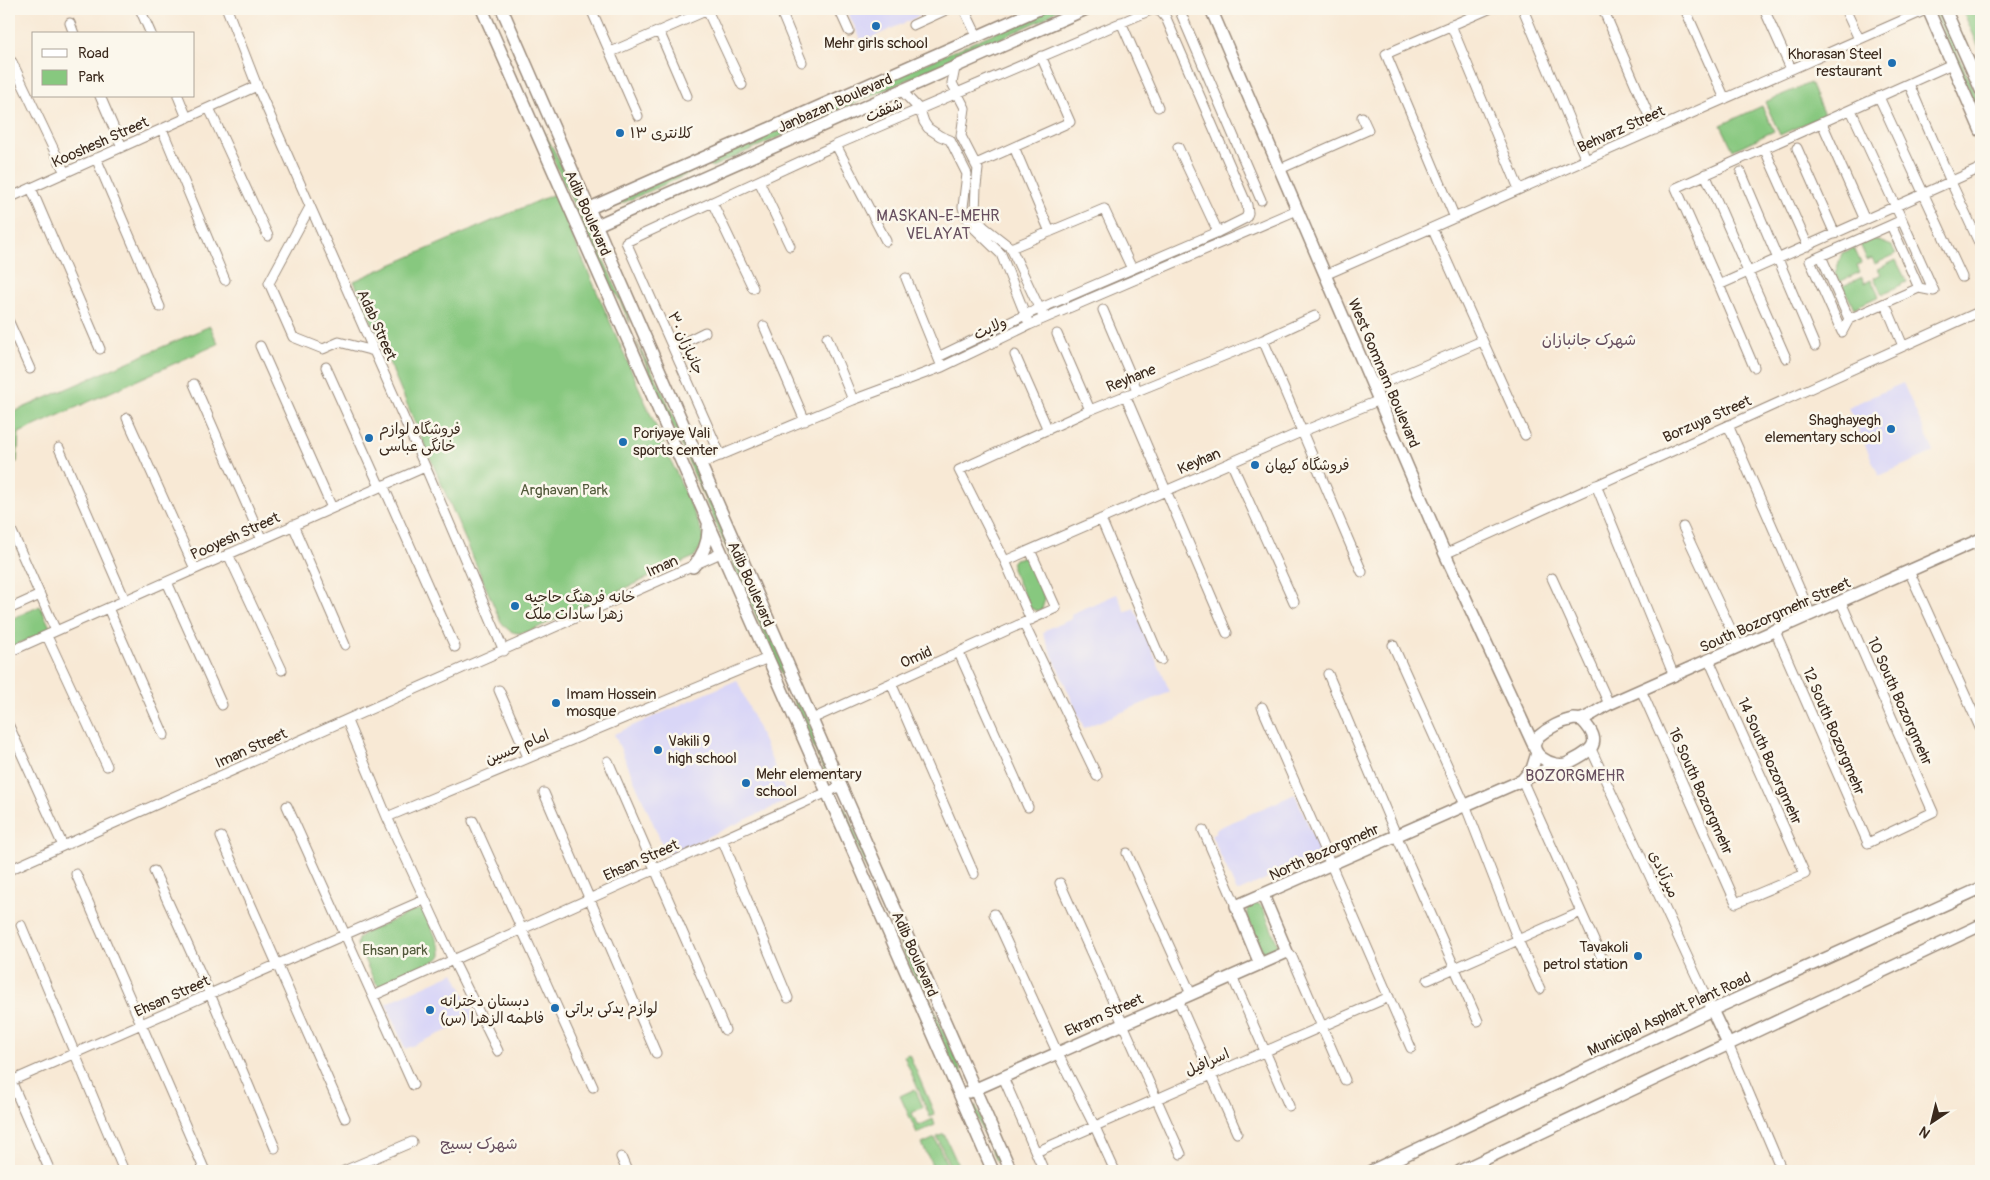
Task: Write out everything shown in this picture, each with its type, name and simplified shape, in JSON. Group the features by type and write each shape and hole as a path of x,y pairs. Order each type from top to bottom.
{"main road":[{"name":"Adib Boulevard","path":"482,9 993,1171"},
{"name":"Adib Boulevard","path":"502,9 840,786 1011,1171"},
{"name":"Janbazan Boulevard","path":"590,208 1039,9"},
{"name":"West Gomnam Boulevard","path":"1211,9 1445,554 1536,749"},
{"path":"1928,9 1981,131"},
{"path":"1945,9 1981,90"},
{"name":"Janbazan Boulevard","path":"597,225 955,68 1081,10"},
{"path":"524,108 542,100"},
{"path":"698,160 704,177"},
{"path":"627,336 641,328"},
{"path":"693,567 699,560 707,541 707,520"},
{"name":"South Bozorgmehr Street","path":"1581,719 1609,704 1909,571 1980,544"},
{"path":"1522,780 1532,769 1537,738 1544,732 1562,723 1581,719 1592,731 1594,739 1591,749 1584,756 1564,765 1548,762 1536,749"},
{"name":"North Bozorgmehr","path":"1263,895 1558,765"},
{"name":"Municipal Asphalt Plant Road","path":"1371,1171 1712,1010 1981,888"},
{"path":"1260,964 1236,906 1263,895 1287,952"},
{"path":"1460,1171 1981,925"},
{"name":"Ekram Street","path":"960,1096 1287,952"},
{"path":"1712,1010 1728,1044"}],"street":[{"path":"140,9 150,32"},
{"name":"Adab Street","path":"227,9 257,86 425,466 504,651"},
{"path":"591,9 638,116"},
{"path":"683,9 687,19"},
{"path":"611,52 708,9 742,86"},
{"path":"780,9 802,62"},
{"path":"840,9 849,31"},
{"path":"913,26 948,9"},
{"path":"964,9 977,36"},
{"path":"938,358 1025,315 1218,232 1246,218 1247,205 1166,18 1161,12 1154,9"},
{"name":"شفقت","path":"626,242 836,145 1154,9"},
{"path":"1179,9 1260,200"},
{"path":"1455,218 1386,54 1489,9"},
{"path":"1523,9 1586,160"},
{"path":"1603,9 1655,130"},
{"path":"1685,9 1725,98"},
{"path":"1764,9 1791,69"},
{"path":"1845,9 1859,39"},
{"name":"Behvarz Street","path":"1325,275 1928,9"},
{"path":"1121,22 1158,107"},
{"path":"70,23 73,32"},
{"path":"1451,25 1519,189"},
{"path":"659,31 687,96"},
{"path":"976,164 1070,122 1041,56"},
{"path":"12,62 65,173"},
{"path":"1754,367 1676,188 1952,64"},
{"path":"955,68 952,83 965,108 961,136 978,169 975,213 978,221 1011,248 1044,319"},
{"path":"1909,84 1981,247"},
{"name":"Kooshesh Street","path":"9,198 257,86"},
{"path":"902,90 920,110 928,128 950,140 967,174 963,206 965,215 974,228 1001,254 1029,325"},
{"path":"1879,97 1962,277"},
{"path":"101,98 122,147"},
{"path":"179,98 187,118"},
{"path":"209,108 268,236"},
{"path":"1851,110 1902,220 1934,291 1919,288 1849,319 1842,332 1810,261 1902,220"},
{"path":"1280,170 1368,130 1362,116"},
{"path":"1822,123 1865,220"},
{"path":"162,129 225,280"},
{"path":"836,145 886,241"},
{"path":"1014,147 1050,232"},
{"path":"1178,147 1218,232"},
{"path":"1764,148 1808,246"},
{"path":"1797,148 1835,234"},
{"path":"96,158 160,307"},
{"path":"1719,285 1981,168"},
{"path":"1741,172 1815,346"},
{"path":"1705,174 1786,358"},
{"path":"758,181 790,246"},
{"path":"31,188 100,349"},
{"path":"712,202 753,288"},
{"path":"310,207 269,283 294,337 323,349 339,342 374,351"},
{"path":"1011,248 1104,209 1132,269"},
{"name":"ولایت","path":"700,464 853,400 942,367 1029,325 1297,210"},
{"path":"1891,225 1919,288"},
{"path":"1432,228 1525,435"},
{"name":"جانبازان ۳۰","path":"626,242 721,456"},
{"path":"1821,256 1849,319"},
{"path":"906,278 942,367"},
{"path":"1885,303 1903,346"},
{"path":"1103,310 1137,390"},
{"name":"Borzuya Street","path":"1445,554 1981,310"},
{"name":"Reyhane","path":"1005,562 958,470 1090,410 1263,340 1315,316"},
{"path":"9,322 30,369"},
{"path":"764,326 805,421"},
{"path":"673,348 705,332"},
{"path":"1057,334 1090,410"},
{"path":"827,337 853,400"},
{"path":"1263,340 1362,572"},
{"path":"1374,386 1482,341"},
{"path":"260,346 332,508"},
{"path":"1015,355 1048,430"},
{"path":"326,367 455,647"},
{"path":"194,384 262,540"},
{"path":"1125,395 1227,633"},
{"name":"Keyhan","path":"1030,550 1301,432 1380,400"},
{"path":"127,418 195,569"},
{"path":"1728,425 1811,615"},
{"path":"59,448 125,600"},
{"path":"1231,462 1294,602"},
{"name":"Pooyesh Street","path":"9,652 425,466"},
{"path":"1596,485 1674,676"},
{"path":"1102,519 1161,660"},
{"path":"293,525 345,645"},
{"path":"9,526 56,631"},
{"path":"1683,527 1739,647"},
{"path":"1030,550 1005,562 1027,622 1097,776"},
{"name":"Omid","path":"812,719 1056,608 1030,550"},
{"name":"Iman","path":"504,651 721,553"},
{"path":"228,554 282,670"},
{"path":"1909,571 1981,730"},
{"path":"1552,578 1609,704"},
{"path":"167,582 222,705"},
{"path":"9,609 40,595"},
{"name":"10 South Bozorgmehr","path":"1841,602 1933,812 1868,843"},
{"path":"108,608 164,735"},
{"name":"12 South Bozorgmehr","path":"1776,631 1868,843"},
{"path":"47,636 106,766"},
{"path":"1393,645 1466,806 1518,940 1540,989"},
{"name":"Iman Street","path":"9,870 504,651"},
{"path":"959,653 1028,807"},
{"name":"امام حسین","path":"387,817 768,658"},
{"name":"14 South Bozorgmehr","path":"1709,660 1805,874 1736,903"},
{"path":"1328,674 1396,837 1478,1021"},
{"path":"891,683 974,874"},
{"path":"499,690 528,757"},
{"name":"16 South Bozorgmehr","path":"1641,690 1736,903"},
{"path":"1262,707 1411,1048"},
{"path":"347,720 424,900 498,1051"},
{"path":"9,726 64,846"},
{"name":"میرآبادی","path":"1591,749 1712,1010"},
{"path":"608,761 725,1030"},
{"path":"1522,780 1604,963"},
{"name":"Ehsan Street","path":"373,996 840,786"},
{"path":"544,793 656,1053"},
{"path":"287,806 347,935 413,1085"},
{"path":"473,821 593,1086"},
{"path":"1203,830 1236,906"},
{"path":"221,836 345,1118"},
{"path":"722,839 788,998"},
{"path":"1127,853 1191,994"},
{"path":"154,871 210,994 275,1148"},
{"path":"76,874 205,1171"},
{"path":"1060,883 1181,1154"},
{"name":"Ehsan Street","path":"10,1080 76,1054 424,900"},
{"path":"1428,980 1581,912"},
{"path":"994,914 1057,1052 1115,1171"},
{"path":"21,925 124,1171"},
{"path":"1287,952 1292,957 1346,1080"},
{"path":"1232,976 1289,1106"},
{"name":"اسرافیل","path":"1036,1152 1389,997"},
{"path":"1178,1000 1210,1076 1237,1133"},
{"path":"1728,1044 1782,1171"},
{"path":"1003,1077 1044,1171"},
{"path":"10,1080 50,1171"},
{"path":"344,1171 412,1142"},
{"path":"621,1157 627,1171"}],"shaded area":[{"name":"Mehr girls school","path":"846,9 935,9 862,42"},
{"name":"Shaghayegh elementary school","path":"1903,383 1934,452 1879,476 1848,407"},
{"path":"1117,594 1125,612 1134,608 1170,692 1084,728 1043,634 1045,630 1072,619 1071,614"},
{"path":"737,680 789,800 667,855 614,734"},
{"path":"1295,794 1321,854 1237,892 1211,835 1216,833 1216,829"},
{"name":"دبستان دخترانه فاطمه الزهرا (س)","path":"454,973 476,1018 405,1049 386,1003"}],"green space":[{"path":"1048,9 1058,9 1044,19 712,167 708,164 726,152"},
{"path":"1933,9 1938,9 1981,108 1981,117"},
{"path":"1962,9 1981,9 1981,52"},
{"path":"1810,83 1824,115 1780,135 1765,102"},
{"path":"1762,106 1774,131 1733,150 1721,125"},
{"path":"533,114 554,150 629,316 630,323 617,295 611,289"},
{"path":"691,168 690,173 686,175 600,213 596,210"},
{"name":"Arghavan Park","path":"554,194 704,536 703,544 694,557 528,632 515,633 509,630 500,620 354,281"},
{"path":"1871,238 1892,246 1896,254 1875,264 1872,258 1867,260 1860,244"},
{"path":"1854,248 1861,263 1857,265 1860,272 1839,282 1835,274 1842,253"},
{"path":"1896,260 1907,282 1882,294 1874,278 1881,274 1878,269"},
{"path":"1862,277 1865,283 1871,280 1879,296 1854,308 1843,286"},
{"path":"210,326 218,344 19,433 17,462 9,465 9,414"},
{"path":"636,342 659,384 832,772 832,778 827,777"},
{"path":"1023,557 1028,561 1045,599 1042,609 1038,611 1030,608 1012,569 1012,563 1015,559"},
{"path":"40,606 51,629 9,648 9,620"},
{"path":"843,807 966,1082 964,1083 959,1079 841,810"},
{"path":"1253,904 1259,904 1263,908 1279,948 1279,952 1268,957 1264,954 1247,916 1247,909"},
{"name":"Ehsan park","path":"415,910 421,910 425,913 441,949 441,955 438,959 385,986 379,986 375,982 357,945 358,939 363,934"},
{"path":"909,1054 935,1115 930,1117 904,1056"},
{"path":"915,1089 923,1107 912,1113 918,1126 933,1119 935,1125 917,1133 900,1096"},
{"path":"975,1105 1001,1162 1000,1164 996,1161 973,1110"},
{"path":"944,1134 961,1171 952,1171 937,1137"},
{"path":"935,1138 950,1171 935,1171 922,1144"}],"place":[{"name":"Mehr girls school","path":"876,26"},
{"name":"Khorasan Steel restaurant","path":"1892,63"},
{"name":"کلانتری ۱۳","path":"620,133"},
{"name":"Shaghayegh elementary school","path":"1891,429"},
{"name":"فروشگاه لوازم خانگی عباسی","path":"369,438"},
{"name":"Poriyaye Vali sports center","path":"623,442"},
{"name":"فروشگاه کیهان","path":"1255,465"},
{"name":"خانه فرهنگ حاجیه زهرا سادات ملک","path":"515,606"},
{"name":"Imam Hossein mosque","path":"556,703"},
{"name":"Vakili 9 high school","path":"658,750"},
{"name":"Mehr elementary school","path":"746,783"},
{"name":"Tavakoli petrol station","path":"1638,956"},
{"name":"لوازم یدکی براتی","path":"555,1008"},
{"name":"دبستان دخترانه فاطمه الزهرا (س)","path":"430,1010"}],"district":[{"name":"MASKAN-E-MEHR VELAYAT","path":"938,224"},
{"name":"شهرک جانبازان","path":"1589,339"},
{"name":"BOZORGMEHR","path":"1575,775"},
{"name":"شهرک بسیج","path":"479,1143"}]}
